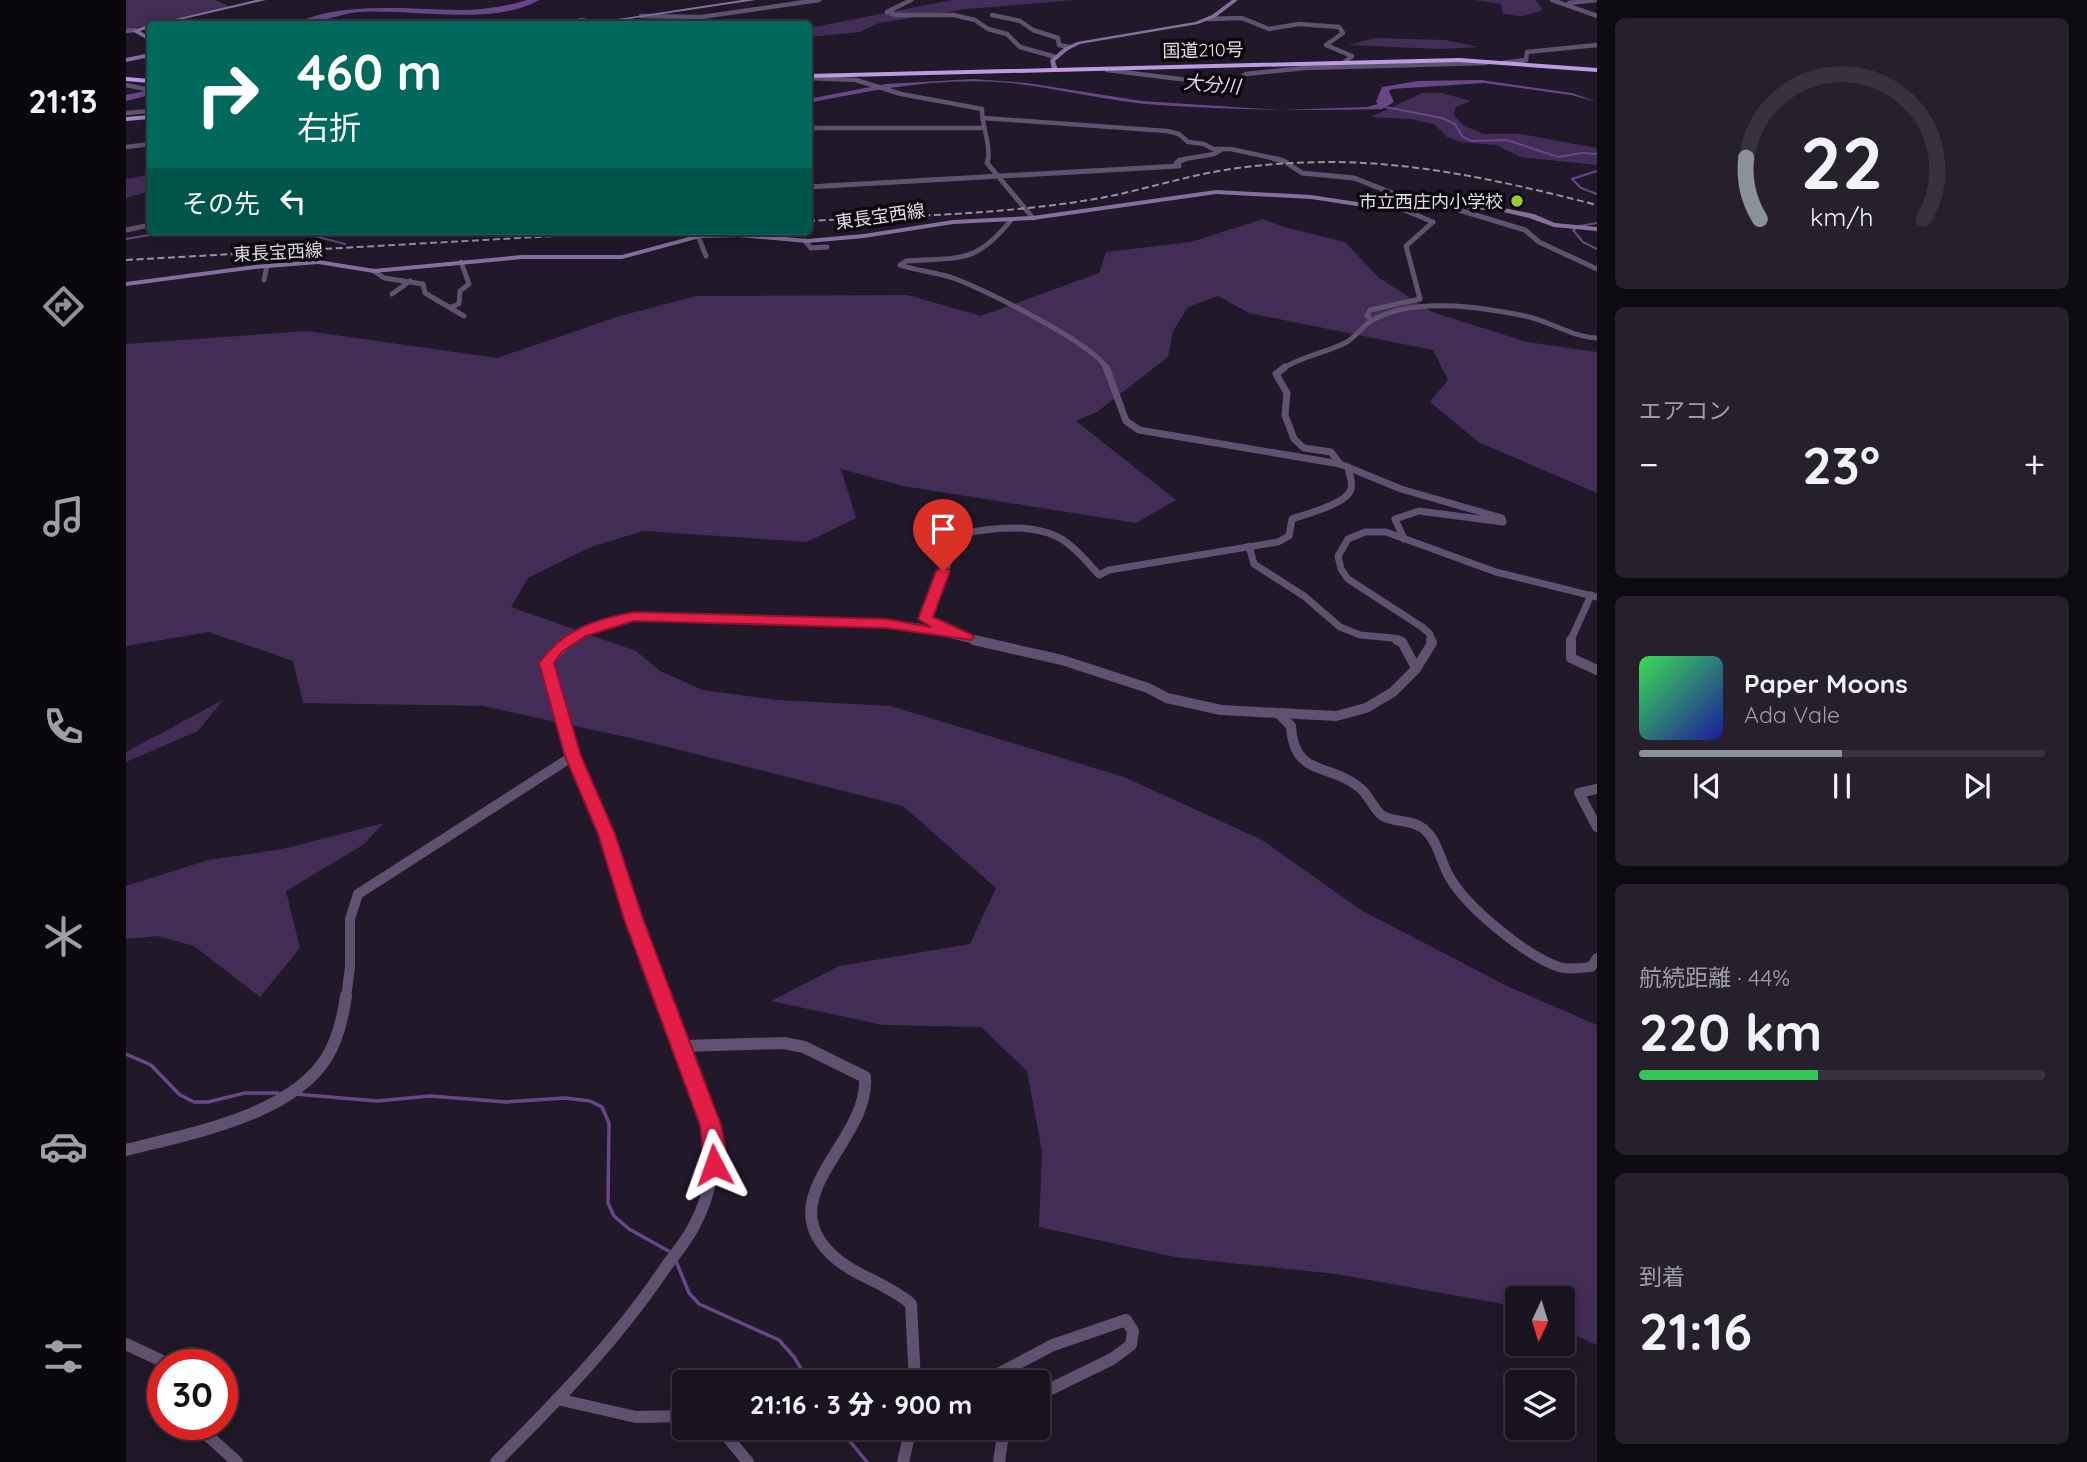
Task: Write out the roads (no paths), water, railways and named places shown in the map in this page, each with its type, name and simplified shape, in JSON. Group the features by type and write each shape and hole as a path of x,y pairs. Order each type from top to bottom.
{"highway":[{"name":"国道210号","path":"812,77 1511,62 1597,70"},
{"path":"126,82 147,81"}],"main road":[{"path":"223,0 237,7"},
{"path":"171,21 263,0"},
{"path":"610,21 753,0"},
{"path":"1055,70 1052,63 1069,47 1088,41 1186,26 1208,19 1235,0"},
{"path":"135,30 147,27"},
{"path":"135,30 147,37"},
{"path":"126,60 147,56"},
{"path":"126,119 147,117"},
{"name":"東長宝西線","path":"126,284 267,266 324,263 374,271 538,257 622,257 698,236 739,235 805,241 864,236 953,222 1033,218 1207,192 1311,197 1370,206 1418,202 1512,211 1554,225 1597,229"}],"street":[{"path":"641,16 701,18 742,9 819,0"},
{"path":"911,0 887,12 896,15 954,15 975,20 988,29 1006,34 1009,40 1024,48 1056,57"},
{"path":"1552,0 1597,16"},
{"path":"1560,3 1597,0"},
{"path":"733,3 742,9"},
{"path":"988,29 1009,26 1007,19 992,15 1007,17 1020,21 1033,30 1058,38 1059,45 1069,47"},
{"path":"696,21 701,18"},
{"path":"1093,69 1140,72 1230,85 1246,74 1341,64 1351,55 1331,50 1326,45 1343,33 1339,27 1299,24 1269,29 1240,18 1208,19"},
{"path":"126,30 135,30"},
{"path":"1511,62 1526,60 1527,52 1597,45"},
{"path":"812,77 851,79 941,103 980,108 983,111 982,128 990,148 987,163 1033,218"},
{"path":"126,82 147,88"},
{"path":"126,113 147,111"},
{"path":"983,118 1110,129 1157,129 1180,134 1188,142 1284,161 1302,173 1354,178 1418,202"},
{"path":"812,128 982,128"},
{"path":"126,147 147,144"},
{"path":"812,187 1180,166 1176,162 1220,153 1219,149"},
{"path":"1439,204 1525,230 1539,242 1597,269"},
{"path":"1372,320 1367,316 1370,310 1420,299 1420,286 1406,256 1406,246 1433,222 1392,205"},
{"path":"1011,220 990,245 972,256 906,261 900,265 919,272 952,277 1057,329 1088,348 1104,362 1126,421 1139,430 1170,438 1344,465 1401,489 1502,518 1503,522 1439,512 1405,514 1395,519 1404,539"},
{"path":"126,230 147,226"},
{"path":"698,236 706,256"},
{"path":"805,241 811,244 811,248 827,247"},
{"path":"452,307 459,304 460,291 469,284 461,262"},
{"path":"264,280 267,266"},
{"path":"374,271 377,276 384,278 423,284 425,293 464,316"},
{"path":"392,295 410,281"},
{"path":"966,637 925,619 960,534 985,530 1052,534 1074,548 1099,575 1109,570 1278,542 1289,536 1292,519 1348,496 1352,487 1344,465 1331,452 1303,447 1288,426 1282,406 1287,393 1276,374 1346,342 1360,334 1372,320 1420,308 1455,307 1538,319 1556,324 1575,336 1597,338"},
{"path":"496,1462 636,1312 696,1223 714,1165 714,1143 683,1046 634,919 606,834 573,756 547,663 556,649 581,633 634,616 886,623 966,637 1062,660 1148,688 1167,698 1221,710 1336,716 1353,714 1377,702 1408,678 1432,643 1430,634 1349,579 1341,569 1338,556 1348,538 1365,533 1386,532 1496,572 1594,596 1572,635 1568,649 1571,658 1597,670"},
{"path":"1249,546 1254,564 1304,596 1340,627 1360,635 1393,638 1402,642 1416,668"},
{"path":"1278,713 1291,726 1291,745 1300,761 1350,780 1365,792 1382,816 1413,823 1424,829 1437,845 1448,875 1480,911 1555,965 1576,970 1591,967 1597,958"},
{"path":"126,1150 179,1136 271,1105 303,1086 327,1059 341,1026 351,953 351,902 358,894 573,756"},
{"path":"1597,789 1579,793 1597,827"},
{"path":"683,1046 784,1043 804,1047 865,1077 869,1089 862,1110 840,1143 811,1203 811,1227 841,1265 892,1289 911,1304 914,1370"},
{"path":"1006,1370 1053,1345 1126,1320 1133,1331 1131,1345 1112,1359 1050,1389"},
{"path":"126,1344 147,1354"},
{"path":"557,1398 630,1415 672,1419"},
{"path":"213,1440 237,1462"},
{"path":"730,1440 748,1462"},
{"path":"903,1462 908,1440"},
{"path":"999,1462 1002,1440"}],"waterway":[{"path":"307,21 338,12 359,10 474,12 501,9 535,0"},
{"path":"126,98 147,94"},
{"path":"1385,107 1442,118 1455,124 1462,136 1471,141 1507,140 1558,157 1582,153 1597,154"},
{"path":"1597,171 1572,179 1581,188 1597,194"},
{"path":"1579,226 1597,223"},
{"path":"1575,229 1573,230 1583,242 1597,249"},
{"path":"126,239 149,235"},
{"path":"310,235 345,244"},
{"path":"126,1054 151,1065 180,1095 194,1102 208,1102 245,1093 278,1093"},
{"path":"295,1094 377,1101 430,1096 506,1102 565,1098 590,1101 602,1107 609,1123 608,1203 614,1216 629,1229 672,1253"},
{"path":"676,1261 689,1293 699,1304 779,1340 802,1370"},
{"path":"849,1440 867,1462"}],"railway":[{"path":"812,221 949,214 1054,205 1219,171 1318,162 1368,163 1434,170 1500,182 1597,205"},
{"path":"126,260 573,235"}],"place":[{"name":"市立西庄内小学校","path":"1517,201"}],"water label":[{"name":"大分川","path":"1212,84"}]}
